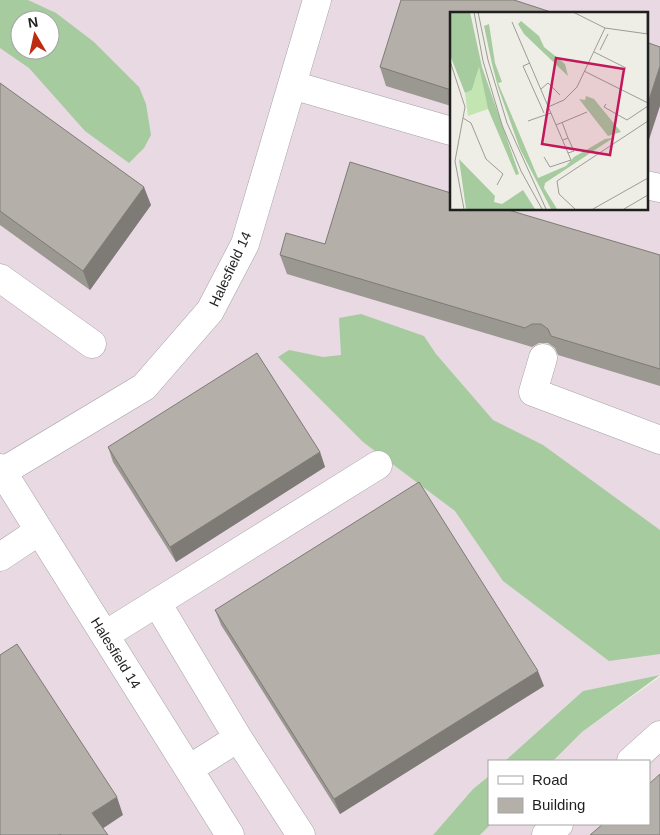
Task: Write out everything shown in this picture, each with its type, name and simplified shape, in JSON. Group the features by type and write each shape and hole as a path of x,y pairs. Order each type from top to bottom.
{"street":[{"name":"Halesfield 14","path":"230,835 1,470 144,387 210,312 245,244 317,0"},
{"path":"292,85 450,131"},
{"path":"0,278 92,344"},
{"path":"543,358 533,392 660,440"},
{"path":"105,635 378,465"},
{"path":"0,557 39,531"},
{"path":"157,603 238,738 301,835"},
{"path":"631,760 660,735"},
{"path":"189,769 238,738"},
{"path":"546,835 558,825"}],"shaded area":[{"path":"0,0 660,0 660,675 583,691 506,760 488,760 488,777 473,789 433,835 0,835"},
{"path":"660,677 660,835 480,835 490,825 650,825 650,760 554,760 582,732"}],"green space":[{"path":"0,0 28,0 50,10 10,10 10,55 0,48"},
{"path":"60,16 94,42 139,87 146,104 151,135 144,148 129,163 85,131 29,68 17,60 60,60"},
{"path":"361,314 424,336 436,354 493,420 543,445 660,530 660,654 609,661 503,581 455,511 363,442 278,357 289,350 323,357 341,355 339,318"},
{"path":"660,675 582,732 554,760 506,760 583,691"},
{"path":"488,777 488,825 490,825 480,835 433,835 473,789"}],"building":[{"path":"401,0 514,0 551,12 450,12 450,90 380,67"},
{"path":"648,43 660,47 660,66 648,103"},
{"path":"0,83 144,187 83,271 0,211"},
{"path":"350,162 450,193 450,210 508,210 660,255 660,369 551,336 548,329 541,324 532,324 525,328 280,255 286,233 325,244"},
{"path":"257,353 320,452 170,547 108,447"},
{"path":"419,482 538,671 334,799 215,610"},
{"path":"17,644 117,797 92,813 108,835 0,835 0,655"},
{"path":"660,774 660,835 590,835 602,825 650,825 650,783"}]}
